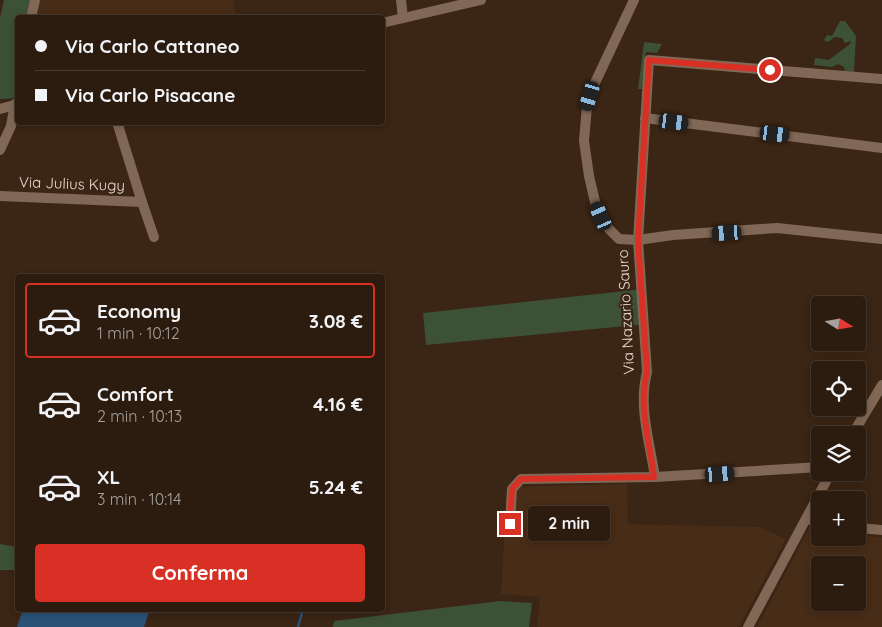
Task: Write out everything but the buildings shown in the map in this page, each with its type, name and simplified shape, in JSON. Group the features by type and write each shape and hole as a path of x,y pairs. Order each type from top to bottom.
{"street":[{"path":"32,15 34,0"},
{"path":"401,0 403,18"},
{"path":"385,22 481,0"},
{"name":"Via Nazario Sauro","path":"634,0 593,87 587,106 584,142 596,206 605,225 619,239 638,240 647,372 642,389 648,449 654,477"},
{"path":"882,79 649,60 638,240 777,228 882,239"},
{"path":"0,103 14,105"},
{"path":"0,109 14,105"},
{"path":"0,150 11,126 14,105"},
{"path":"645,118 882,148"},
{"name":"Via Julius Kugy","path":"118,125 154,236"},
{"name":"Via Julius Kugy","path":"0,196 142,202"},
{"path":"857,426 882,385"},
{"path":"510,524 512,489 521,479 654,477 811,468"},
{"path":"748,627 826,481"},
{"path":"806,519 811,520"},
{"path":"866,529 882,530"}],"shaded area":[{"path":"40,0 233,0 237,15 37,15"},
{"path":"627,484 628,524 760,527 786,539 739,627 537,627 540,597 501,594 507,487"},
{"path":"810,527 811,546 866,546 866,535 882,538 882,627 757,627"}],"green space":[{"path":"4,0 30,0 26,15 15,15 15,98 0,99 0,18"},
{"path":"840,21 845,21 856,36 854,72 845,71 844,67 838,64 832,67 814,65 815,58 829,60 850,44 851,41 845,43 842,38 835,37 828,42 824,40 827,35 832,36"},
{"path":"644,42 662,44 657,53 646,52 642,89 638,89"},
{"path":"643,289 647,324 426,345 423,313"},
{"path":"0,544 15,547 15,570 0,570"},
{"path":"500,601 532,603 529,627 333,627 334,621"}],"water":[{"path":"22,612 149,612 144,627 17,627"}],"waterway":[{"path":"298,627 302,612"}],"route":[{"path":"510,524 512,489 521,479 654,477 648,449 642,389 647,372 638,240 649,60 770,70"}]}
